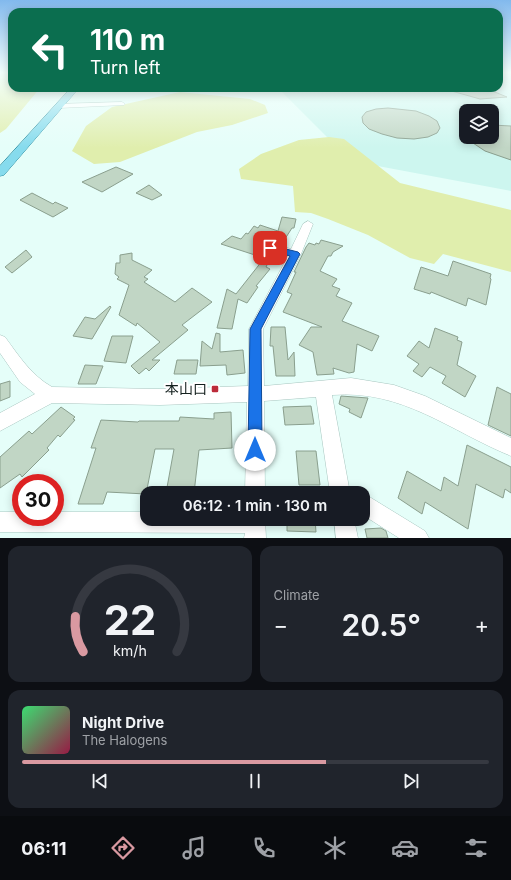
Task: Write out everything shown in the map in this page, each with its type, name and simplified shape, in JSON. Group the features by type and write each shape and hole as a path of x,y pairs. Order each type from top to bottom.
{"main road":[{"path":"0,174 66,98"}],"street":[{"path":"59,106 122,104"},
{"path":"255,486 256,329 295,254 308,224"},
{"path":"270,248 295,254"},
{"path":"0,341 26,377 34,385 50,395"},
{"path":"0,422 50,395 160,397 255,394 351,386 394,393 419,402 480,431 511,448"},
{"path":"323,388 341,486"},
{"path":"370,507 418,538"},
{"path":"0,522 255,527"},
{"path":"345,526 347,538"}],"shaded area":[{"path":"288,98 511,98 511,191 351,161"}],"green space":[{"path":"0,98 32,98 6,129 0,133"},
{"path":"152,98 241,98 250,99 265,105 268,113 232,125 197,132 120,162 94,164 72,151 86,126 112,107"},
{"path":"329,137 344,139 400,183 511,210 511,272 443,254 434,264 410,258 368,235 328,219 311,213 295,212 293,186 241,179 239,169 261,154 299,140"}],"building":[{"path":"388,108 416,111 429,116 437,121 440,128 437,133 428,137 414,139 397,138 369,129 363,123 362,117 366,112"},
{"path":"499,125 511,126 511,160 485,151 474,144 499,144"},
{"path":"116,167 133,174 102,192 82,182"},
{"path":"149,185 162,195 152,200 136,193"},
{"path":"32,193 53,204 55,202 68,208 53,217 20,200"},
{"path":"282,217 296,219 294,228 292,228 281,245 270,242 265,243 263,246 265,251 273,253 266,267 270,269 256,286 258,287 247,303 238,299 232,329 217,328 227,289 236,294 262,261 256,259 258,256 221,244 232,236 241,239 246,233 248,234 254,226 258,228 260,225 278,231"},
{"path":"321,240 343,246 333,252 331,256 328,256 320,271 337,279 332,286 340,289 336,296 352,303 342,321 379,336 372,351 357,344 354,372 349,373 333,368 334,374 317,375 313,352 299,345 311,327 322,327 283,312 292,294 287,292 296,272 294,272 306,247 309,243 315,245 316,243 319,244"},
{"path":"26,250 32,257 12,273 5,267"},
{"path":"132,253 132,260 152,270 144,277 148,279 144,282 175,302 192,288 212,302 182,325 188,330 152,360 160,360 149,371 146,368 139,374 131,366 160,342 137,323 136,326 119,315 129,285 117,279 119,277 115,274 116,263 120,263 120,255"},
{"path":"453,261 491,274 486,305 468,298 466,306 431,292 430,294 414,289 421,267 448,276"},
{"path":"110,306 111,307 92,339 73,336 85,317 95,319"},
{"path":"271,327 285,327 288,360 294,352 295,376 276,376 273,346 270,346"},
{"path":"435,328 458,337 457,340 462,342 457,365 476,376 465,397 442,383 446,376 430,367 422,377 413,371 419,364 407,356 419,341 429,348"},
{"path":"216,333 220,334 220,352 243,350 245,373 227,375 226,365 200,366 202,341 212,349"},
{"path":"112,336 133,336 126,363 104,361"},
{"path":"177,360 198,360 196,374 174,374"},
{"path":"85,365 103,366 96,384 78,384"},
{"path":"10,381 10,397 0,401 0,384"},
{"path":"497,387 511,394 511,436 488,425"},
{"path":"341,396 368,398 361,418 349,412 350,409 339,404"},
{"path":"311,406 314,424 285,425 283,407"},
{"path":"61,407 75,417 73,419 75,420 60,437 58,435 47,448 49,450 25,474 12,474 12,480 0,488 0,457 29,431 32,434"},
{"path":"231,412 232,448 199,450 195,486 167,486 174,449 155,449 148,486 140,486 140,494 107,492 103,504 78,504 96,448 91,448 101,420 138,422 179,421 180,417 214,419 214,413"},
{"path":"467,445 511,467 511,493 505,489 503,498 476,484 468,529 425,502 422,514 398,498 407,471 441,491 444,477 458,486"},
{"path":"296,451 316,451 320,485 299,485"},
{"path":"287,526 316,526 316,532 287,531"},
{"path":"381,528 386,531 388,538 367,538 365,529"}],"place":[{"name":"本山口","path":"215,389"}],"route":[{"path":"255,450 256,329 295,254 270,248"}]}
